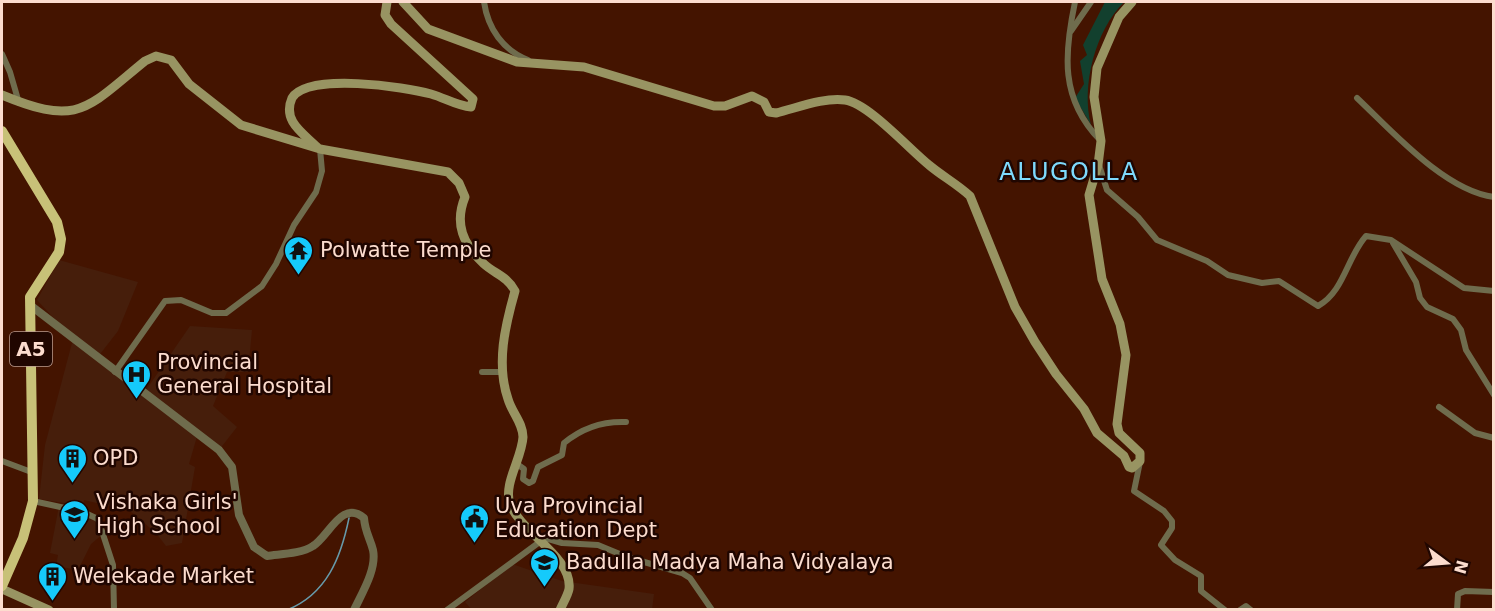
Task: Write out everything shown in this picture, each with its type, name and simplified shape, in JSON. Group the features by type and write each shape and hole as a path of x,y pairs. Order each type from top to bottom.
{"highway":[{"name":"A5","path":"2,131 57,222 60,231 59,252 34,289 30,305 33,501 23,538 2,587"}],"main road":[{"path":"320,149 295,127 290,116 292,99 304,89 318,86 368,84 432,94 471,107 472,99 461,86 391,24 385,15 387,2"},
{"path":"403,2 428,29 517,62 584,67 714,106 725,106 752,96 764,102 769,112 776,113 836,99 848,100 872,116 931,167 956,183 970,196 1015,307 1056,374 1084,409 1096,433 1124,456 1129,467 1140,462 1140,453 1119,433 1117,424 1126,355 1120,324 1102,279 1089,195 1098,165 1101,141 1094,97 1097,68 1119,17 1132,2"},
{"path":"2,95 19,103 66,114 88,107 145,61 156,56 171,60 189,84 241,125 320,149 448,172 459,183 465,197 458,212 461,232 484,264 509,280 515,291 502,336 504,372 508,403 523,434 517,464 508,491 509,500 522,523 565,569 569,590 560,609"},
{"path":"2,587 49,609"}],"street":[{"path":"484,2 499,40 512,54 540,64"},
{"path":"1075,2 1068,36 1066,62 1070,92 1085,125 1101,141"},
{"path":"1068,36 1091,2"},
{"path":"2,54 19,103"},
{"path":"1357,98 1421,158 1481,196 1494,197"},
{"path":"115,372 165,301 181,300 212,313 225,313 262,286 276,264 294,225 316,192 322,171 320,149"},
{"path":"1098,165 1107,190 1138,218 1157,240 1207,261 1228,275 1262,283 1279,281 1318,306 1329,300 1356,247 1366,236 1391,240 1464,288 1494,291"},
{"path":"1391,240 1416,282 1420,298 1427,307 1453,319 1461,330 1466,350 1494,395"},
{"path":"30,305 198,433 228,459 232,467 239,515 254,547 262,554 267,556 315,545 341,516 348,513 358,513 364,518 365,533 374,552 373,562 354,609"},
{"path":"482,372 504,372"},
{"path":"1440,407 1475,433 1494,438"},
{"path":"517,464 524,469 523,479 529,483 533,481 538,466 562,456 564,443 577,431 608,421 626,422"},
{"path":"2,461 34,473"},
{"path":"1140,462 1134,491 1164,511 1172,520 1172,528 1161,544 1174,560 1201,576 1201,591 1225,609"},
{"path":"33,501 84,512 98,519 113,565 114,609"},
{"path":"447,609 538,540 545,538 562,543 598,545 627,557 673,569 690,578 712,609"},
{"path":"1457,609 1458,594 1465,591 1494,592"},
{"path":"1240,609 1246,606 1251,609"}],"shaded area":[{"name":"Provincial General Hospital","path":"59,260 138,282 118,331 97,358 144,393 190,326 252,330 248,372 227,372 213,406 237,427 219,450 198,433 189,464 195,467 182,543 166,546 156,533 130,511 84,500 83,506 39,499 45,445 73,339 37,300"},
{"name":"Vishaka Girls' High School","path":"59,506 92,515 103,534 91,544 78,570 56,566 58,555 50,553"},
{"name":"Badulla Madya Maha Vidyalaya","path":"512,564 562,581 654,594 652,610 472,610 465,602"}],"green space":[{"path":"1105,2 1124,2 1105,28 1093,60 1088,93 1091,125 1075,98 1084,84 1080,61 1087,55 1083,45"}],"waterway":[{"path":"287,610 312,594 330,573 342,547 349,518"},
{"path":"238,610 246,610"}],"place":[{"name":"Polwatte Temple","path":"299,276"},
{"name":"Provincial General Hospital","path":"136,400"},
{"name":"OPD","path":"72,484"},
{"name":"Vishaka Girls' High School","path":"75,540"},
{"name":"Uva Provincial Education Dept","path":"474,544"},
{"name":"Badulla Madya Maha Vidyalaya","path":"545,588"},
{"name":"Welekade Market","path":"52,602"}],"district":[{"name":"ALUGOLLA","path":"1069,172"}]}
